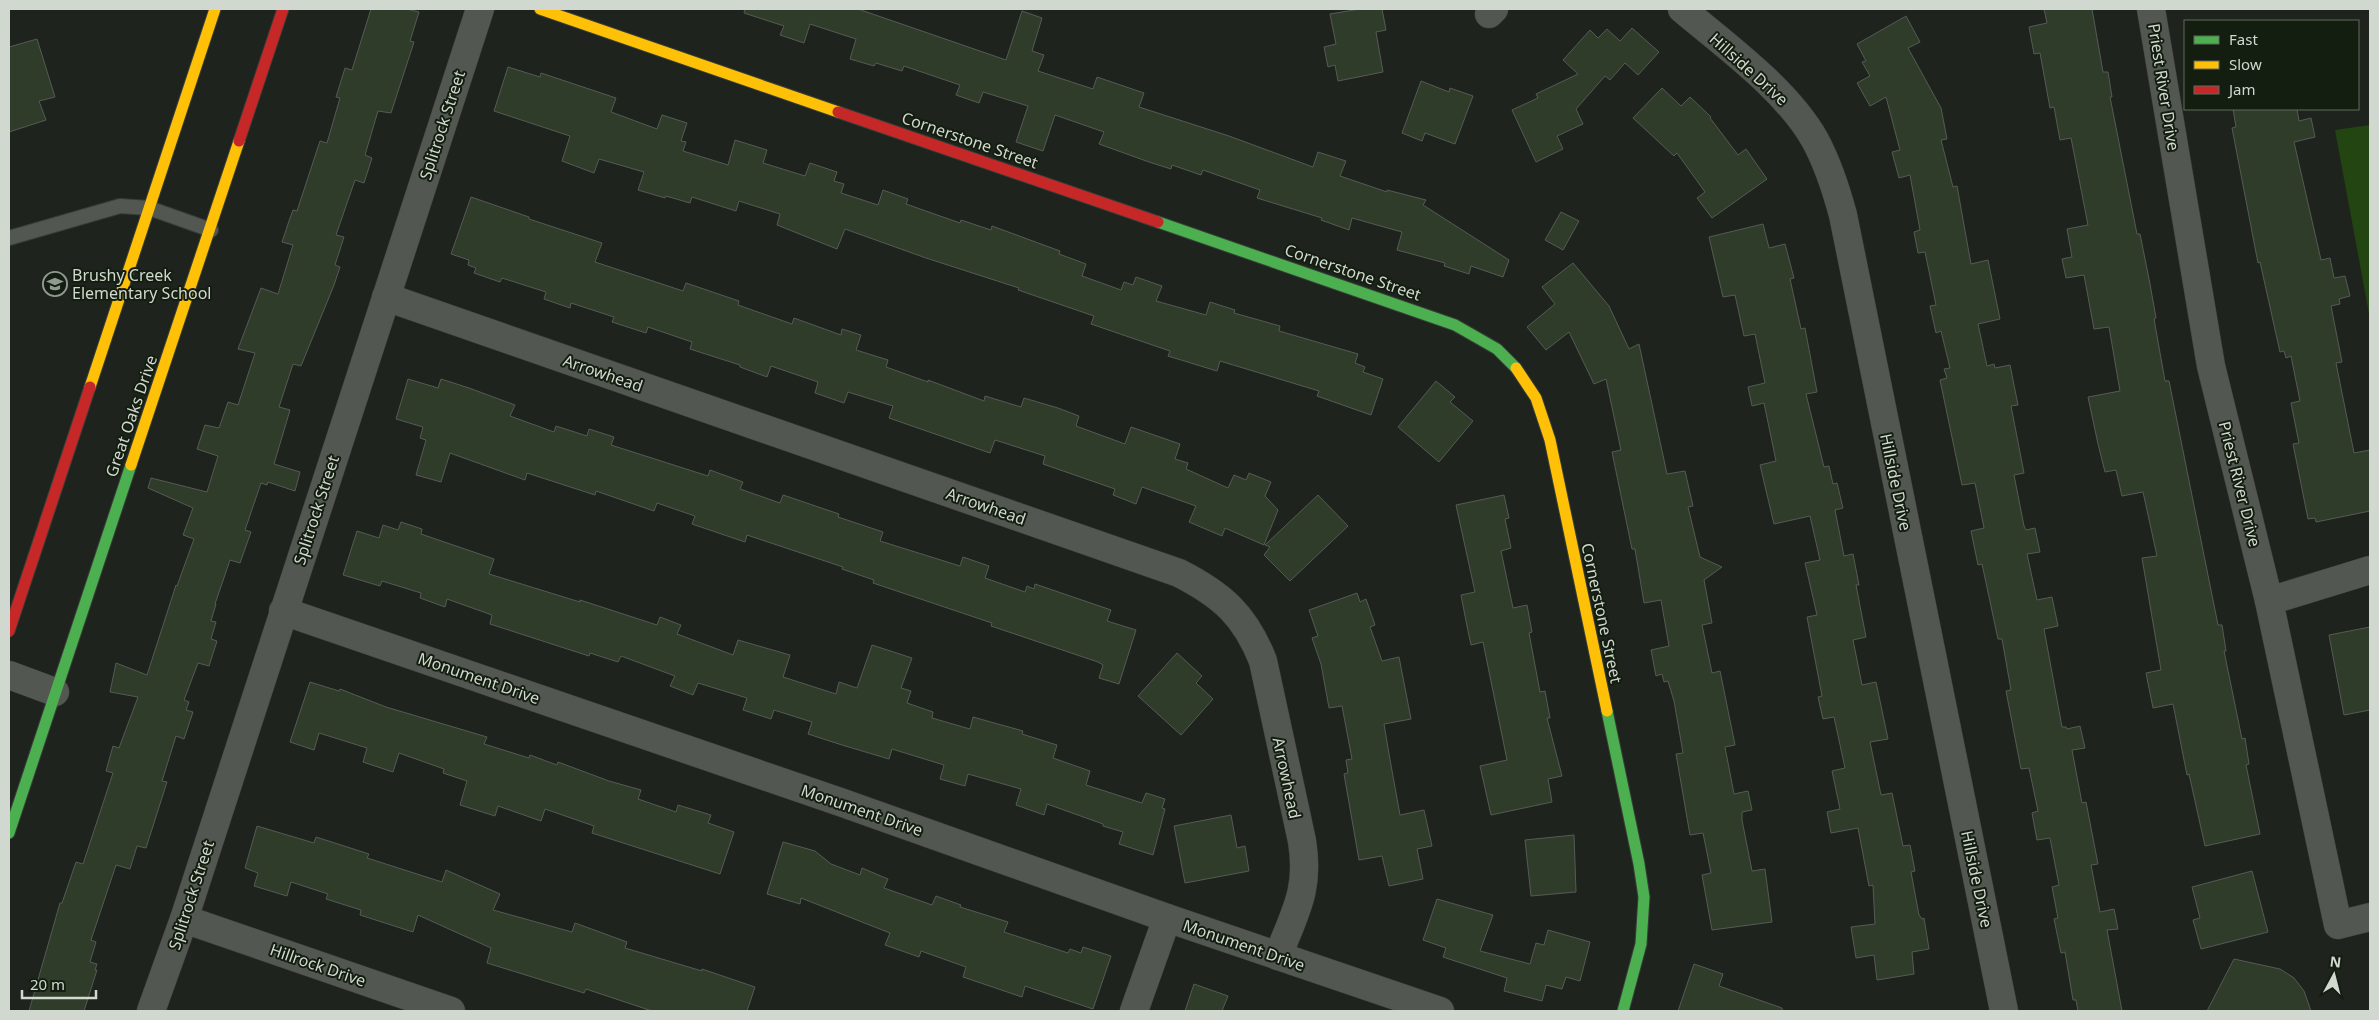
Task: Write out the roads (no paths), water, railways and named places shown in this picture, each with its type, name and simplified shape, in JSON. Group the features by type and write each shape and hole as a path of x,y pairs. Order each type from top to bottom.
{"street":[{"path":"9,630 215,9"},
{"name":"Great Oaks Drive","path":"9,833 283,9"},
{"name":"Splitrock Street","path":"151,1011 184,919 480,9"},
{"name":"Cornerstone Street","path":"540,9 1455,325 1471,332 1504,355 1521,374 1539,401 1550,432 1567,524 1639,864 1644,902 1643,939 1634,980 1623,1011"},
{"name":"Hillside Drive","path":"1682,9 1778,92 1808,129 1832,176 1843,215 2004,1011"},
{"name":"Priest River Drive","path":"2159,10 2212,366 2269,602 2338,925 2370,917"},
{"name":"Arrowhead","path":"386,297 1179,573 1207,587 1231,608 1241,620 1263,661 1302,841 1306,865 1302,894 1278,956"},
{"path":"2269,602 2370,570"},
{"name":"Monument Drive","path":"283,611 843,803 1167,918 1440,1011"},
{"path":"9,675 55,692"},
{"path":"1134,1011 1167,918"},
{"name":"Hillrock Drive","path":"184,919 451,1011"}],"lane":[{"path":"9,238 120,206 149,208 211,230"}],"place":[{"name":"Brushy Creek Elementary School","path":"55,284"}]}
